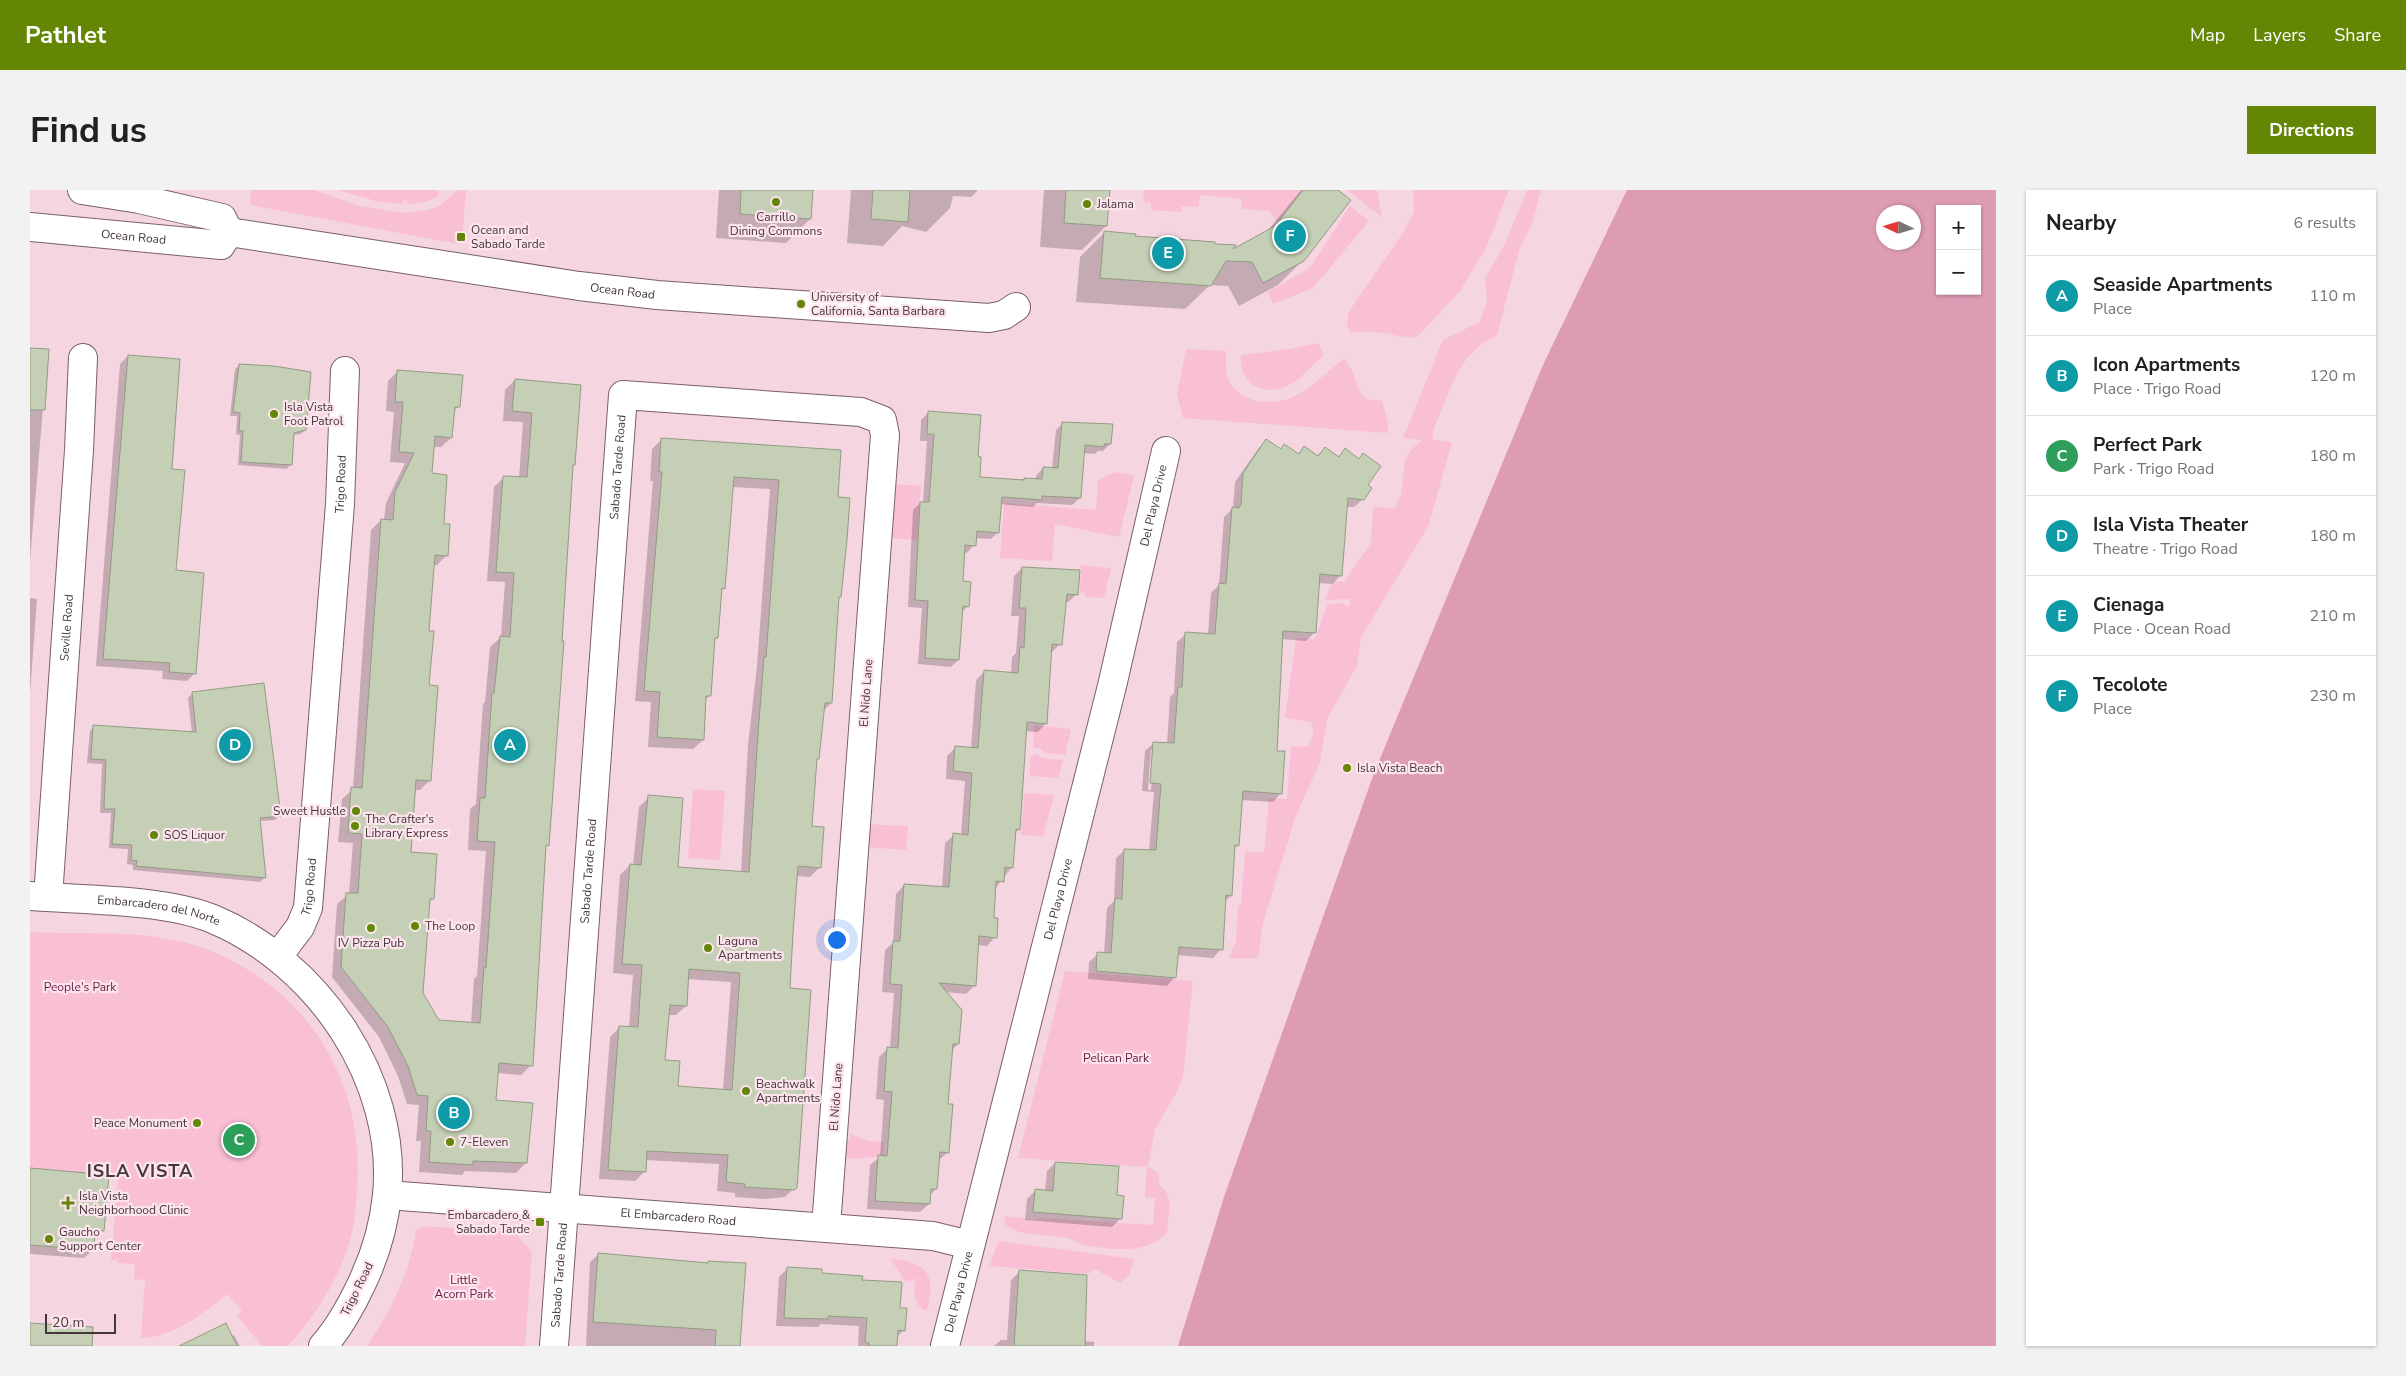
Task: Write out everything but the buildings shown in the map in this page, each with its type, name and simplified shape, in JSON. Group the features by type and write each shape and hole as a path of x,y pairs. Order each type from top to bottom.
{"street":[{"path":"82,190 138,199 222,218 229,232"},
{"name":"Ocean Road","path":"30,227 221,245 229,232 570,284 658,295 989,318 1004,315 1016,307"},
{"name":"Seville Road","path":"39,897 79,450 83,358"},
{"name":"Trigo Road","path":"323,1346 351,1306 369,1268 383,1221 388,1172 378,1106 360,1060 331,1012 278,956 302,922 308,908 340,504 345,371"},
{"name":"Sabado Tarde Road","path":"554,1346 623,395"},
{"name":"El Nido Lane","path":"623,395 861,412 882,420 885,435 826,1227"},
{"name":"Del Playa Drive","path":"945,1346 1110,695 1166,451"},
{"name":"Embarcadero del Norte","path":"39,897 138,904 173,909 212,919 278,956"},
{"name":"El Embarcadero Road","path":"387,1195 933,1236 970,1245"}],"green space":[{"path":"251,190 314,190 359,206 405,213 428,210 439,206 458,190 466,190 462,241 458,244 250,205"},
{"path":"337,190 438,190 439,193 437,197 426,202 408,204 407,200 403,200 403,204 380,202"},
{"path":"1144,190 1303,190 1277,223 1270,211 1241,209 1242,199 1200,195 1198,207 1182,206 1181,212 1151,210 1151,203 1143,202"},
{"path":"1347,190 1377,190 1382,217"},
{"path":"1413,190 1509,190 1486,248 1460,291 1417,337 1379,332 1349,331 1348,313 1403,233 1414,212"},
{"path":"1527,190 1541,190 1532,224 1520,247 1497,335 1476,349 1461,367 1450,388 1434,429 1433,440 1452,442 1428,527 1361,637 1357,666 1327,719 1320,762 1295,818 1263,923 1258,958 1229,958 1236,941 1238,905 1241,905 1245,852 1264,852 1269,798 1287,799 1291,746 1307,747 1313,735 1311,722 1285,718 1296,638 1315,639 1328,604 1343,603 1346,607 1350,605 1350,599 1325,600 1333,581 1344,582 1371,543 1373,507 1395,508 1401,494 1405,461 1410,451 1422,440 1403,438 1443,340 1480,322 1487,301 1485,278 1504,246"},
{"path":"1350,206 1369,221 1313,288 1273,304 1268,292 1310,268"},
{"path":"1318,343 1324,355 1300,378 1282,388 1263,389 1249,381 1244,374 1241,365 1241,355 1290,349"},
{"path":"1186,350 1226,351 1227,373 1231,385 1243,396 1267,402 1291,398 1312,385 1344,359 1364,397 1382,400 1388,423 1388,433 1183,418 1177,393"},
{"path":"1115,472 1134,476 1119,537 1055,524 1052,561 1000,558 1004,503 1096,510 1098,480"},
{"path":"893,484 921,486 917,540 888,538"},
{"path":"1081,565 1111,568 1104,598 1085,597 1085,593 1080,592"},
{"path":"1034,725 1071,729 1065,755 1045,753 1041,749 1033,748"},
{"path":"1037,754 1041,758 1063,760 1058,778 1030,776 1030,756"},
{"path":"693,789 725,791 720,860 688,858"},
{"path":"1024,793 1054,795 1043,836 1021,835"},
{"path":"867,824 908,826 906,850 865,847"},
{"name":"People's Park","path":"30,932 141,935 185,942 206,949 242,966 274,988 301,1014 323,1044 340,1077 352,1113 357,1151 355,1213 349,1243 336,1276 315,1313 288,1346 262,1346 237,1316 242,1310 227,1294 198,1316 176,1329 165,1334 141,1338 145,1280 134,1279 135,1264 117,1263 117,1260 111,1260 118,1176 30,1169"},
{"name":"Pelican Park","path":"1065,971 1193,981 1183,1076 1178,1090 1155,1129 1148,1167 1159,1173 1159,1185 1164,1189 1169,1200 1167,1232 1159,1239 1140,1248 1118,1249 1085,1245 1067,1238 1026,1234 1005,1224 1005,1216 1036,1220 1041,1218 1153,1225 1155,1198 1145,1197 1147,1167 1018,1158"},
{"path":"850,1134 868,1141 884,1142 883,1157 843,1159 845,1141 849,1141"},
{"name":"Little Acorn Park","path":"423,1226 514,1232 532,1252 525,1346 367,1346 384,1319 398,1291 409,1261 416,1230"},
{"path":"1000,1241 1134,1259 1129,1275 1120,1283 1095,1269 1088,1274 990,1266 996,1246"},
{"path":"891,1259 913,1263 926,1272 930,1288 927,1310 925,1311 921,1308 916,1301 916,1278 910,1281 904,1280"}],"shaded area":[{"path":"1627,190 1996,190 1996,1346 1178,1346 1224,1197 1374,773 1543,365"}],"place":[{"name":"Carrillo Dining Commons","path":"776,202"},
{"name":"Jalama","path":"1087,204"},
{"name":"Tecolote","path":"1290,236"},
{"name":"Ocean and Sabado Tarde","path":"461,237"},
{"name":"Cienaga","path":"1168,253"},
{"name":"University of California, Santa Barbara","path":"801,304"},
{"name":"Isla Vista Foot Patrol","path":"274,414"},
{"name":"Isla Vista Theater","path":"235,745"},
{"name":"Seaside Apartments","path":"510,745"},
{"name":"Isla Vista Beach","path":"1347,768"},
{"name":"Sweet Hustle","path":"356,811"},
{"name":"The Crafter's Library Express","path":"355,826"},
{"name":"SOS Liquor","path":"154,835"},
{"name":"The Loop","path":"415,926"},
{"name":"IV Pizza Pub","path":"371,928"},
{"name":"Laguna Apartments","path":"708,948"},
{"name":"Beachwalk Apartments","path":"746,1091"},
{"name":"Icon Apartments","path":"454,1113"},
{"name":"Peace Monument","path":"197,1123"},
{"name":"Perfect Park","path":"239,1140"},
{"name":"7-Eleven","path":"450,1142"},
{"name":"Isla Vista Neighborhood Clinic","path":"68,1203"},
{"name":"Embarcadero & Sabado Tarde","path":"540,1222"},
{"name":"Gaucho Support Center","path":"49,1239"}],"district":[{"name":"ISLA VISTA","path":"140,1171"}]}
